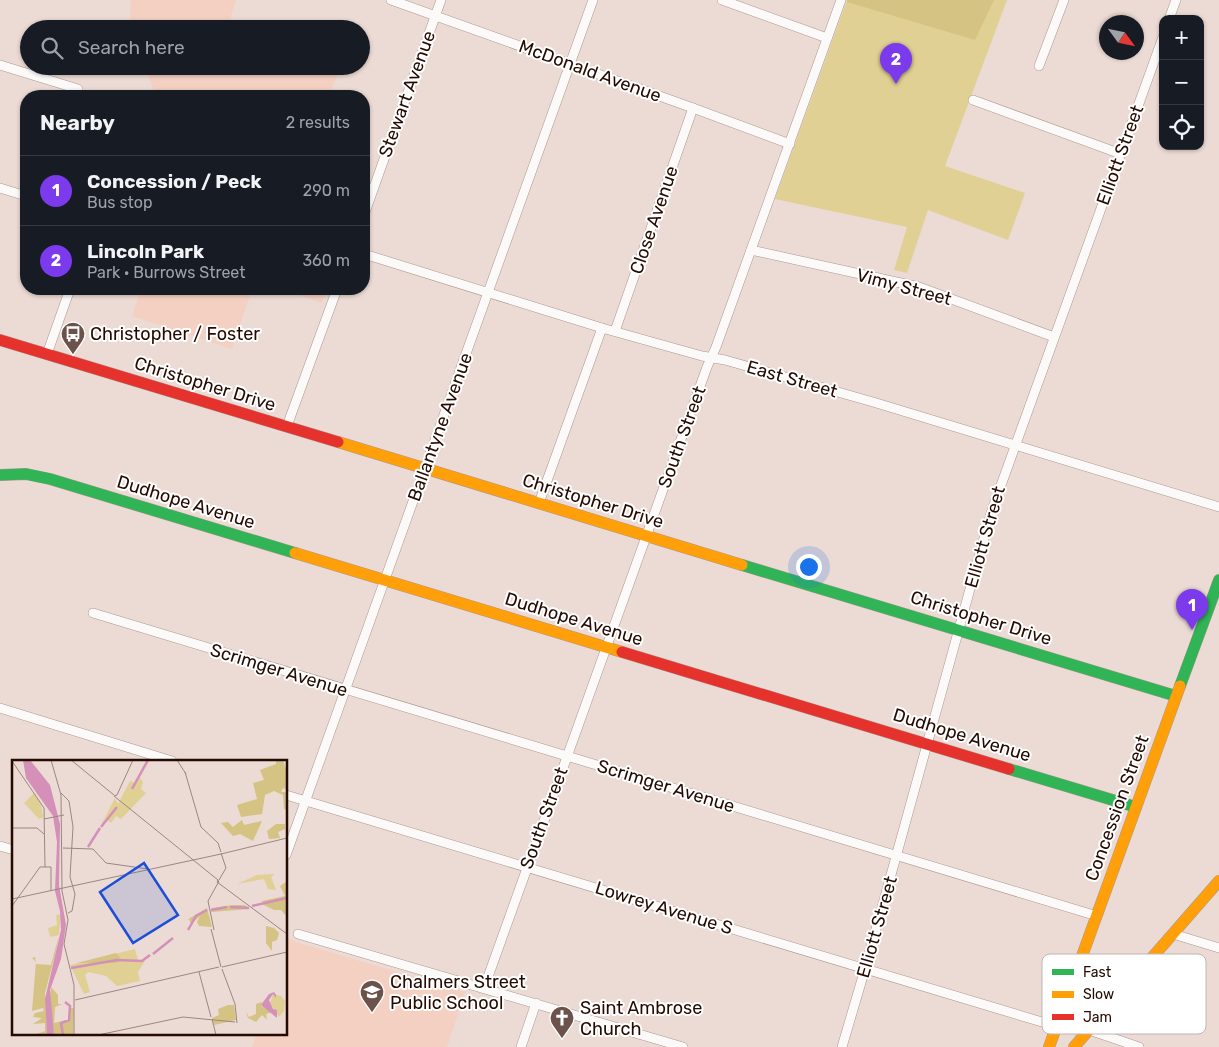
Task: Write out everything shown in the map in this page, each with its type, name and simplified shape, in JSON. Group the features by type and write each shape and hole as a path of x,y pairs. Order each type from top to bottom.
{"street":[{"name":"McDonald Avenue","path":"391,0 790,144"},
{"name":"Stewart Avenue","path":"370,199 441,0"},
{"name":"Ballantyne Avenue","path":"288,849 594,0"},
{"path":"722,0 827,38"},
{"name":"South Street","path":"484,988 526,867 841,0"},
{"path":"1039,66 1064,0"},
{"path":"1171,15 1176,0"},
{"name":"Elliott Street","path":"842,1047 991,513 1014,445 1159,49"},
{"path":"0,65 20,71"},
{"path":"32,75 78,89"},
{"path":"973,100 1121,154"},
{"name":"Close Avenue","path":"615,332 693,108"},
{"path":"0,188 20,194"},
{"name":"Vimy Street","path":"751,250 919,288 1054,337"},
{"name":"East Street","path":"370,256 615,332 725,360 873,402 1219,507"},
{"path":"48,354 68,295"},
{"path":"287,426 335,295"},
{"path":"539,503 602,328"},
{"name":"Christopher Drive","path":"0,340 1176,696"},
{"name":"Dudhope Avenue","path":"0,475 26,474 50,479 1136,807"},
{"name":"Concession Street","path":"1083,954 1219,580"},
{"name":"Scrimger Avenue","path":"93,613 1097,916"},
{"path":"0,708 169,760"},
{"name":"Lowrey Avenue S","path":"288,796 1042,1022"},
{"path":"1156,954 1219,881"},
{"path":"298,934 683,1047"},
{"path":"1173,934 1219,948"},
{"path":"520,1047 536,1003"},
{"name":"Concession Street","path":"1049,1047 1054,1034"},
{"path":"1074,1047 1085,1034"},
{"path":"1101,1034 1139,1047"}],"shaded area":[{"path":"131,0 236,0 230,20 130,20"},
{"path":"847,0 1007,0 945,166 1025,193 1008,240 928,210 907,273 894,270 907,227 775,199"},
{"path":"847,0 994,0 975,40 847,2"},
{"path":"148,75 337,75 331,90 154,90"},
{"path":"139,295 250,295 232,349 132,316"},
{"path":"299,295 325,295 322,303"},
{"name":"Chalmers Street Public School","path":"288,937 296,942 465,992 447,1047 252,1047 257,1034 288,1034"}],"traffic: fast":[{"path":"0,475 26,474 50,479 295,553"},
{"path":"742,565 1176,696"},
{"path":"1180,686 1219,580"},
{"path":"1009,769 1136,807"}],"traffic: slow":[{"path":"338,442 742,565"},
{"path":"295,553 622,652"},
{"path":"1083,954 1180,686"},
{"path":"1155,954 1219,881"},
{"path":"1049,1047 1054,1034"},
{"path":"1074,1047 1085,1034"}],"traffic: jam":[{"path":"0,340 338,442"},
{"path":"622,652 1009,769"}],"place":[{"name":"Lincoln Park","path":"896,84"},
{"name":"Christopher / Foster","path":"73,355"},
{"name":"Concession / Peck","path":"1192,630"},
{"name":"Chalmers Street Public School","path":"372,1013"},
{"name":"Saint Ambrose Church","path":"562,1039"}]}
